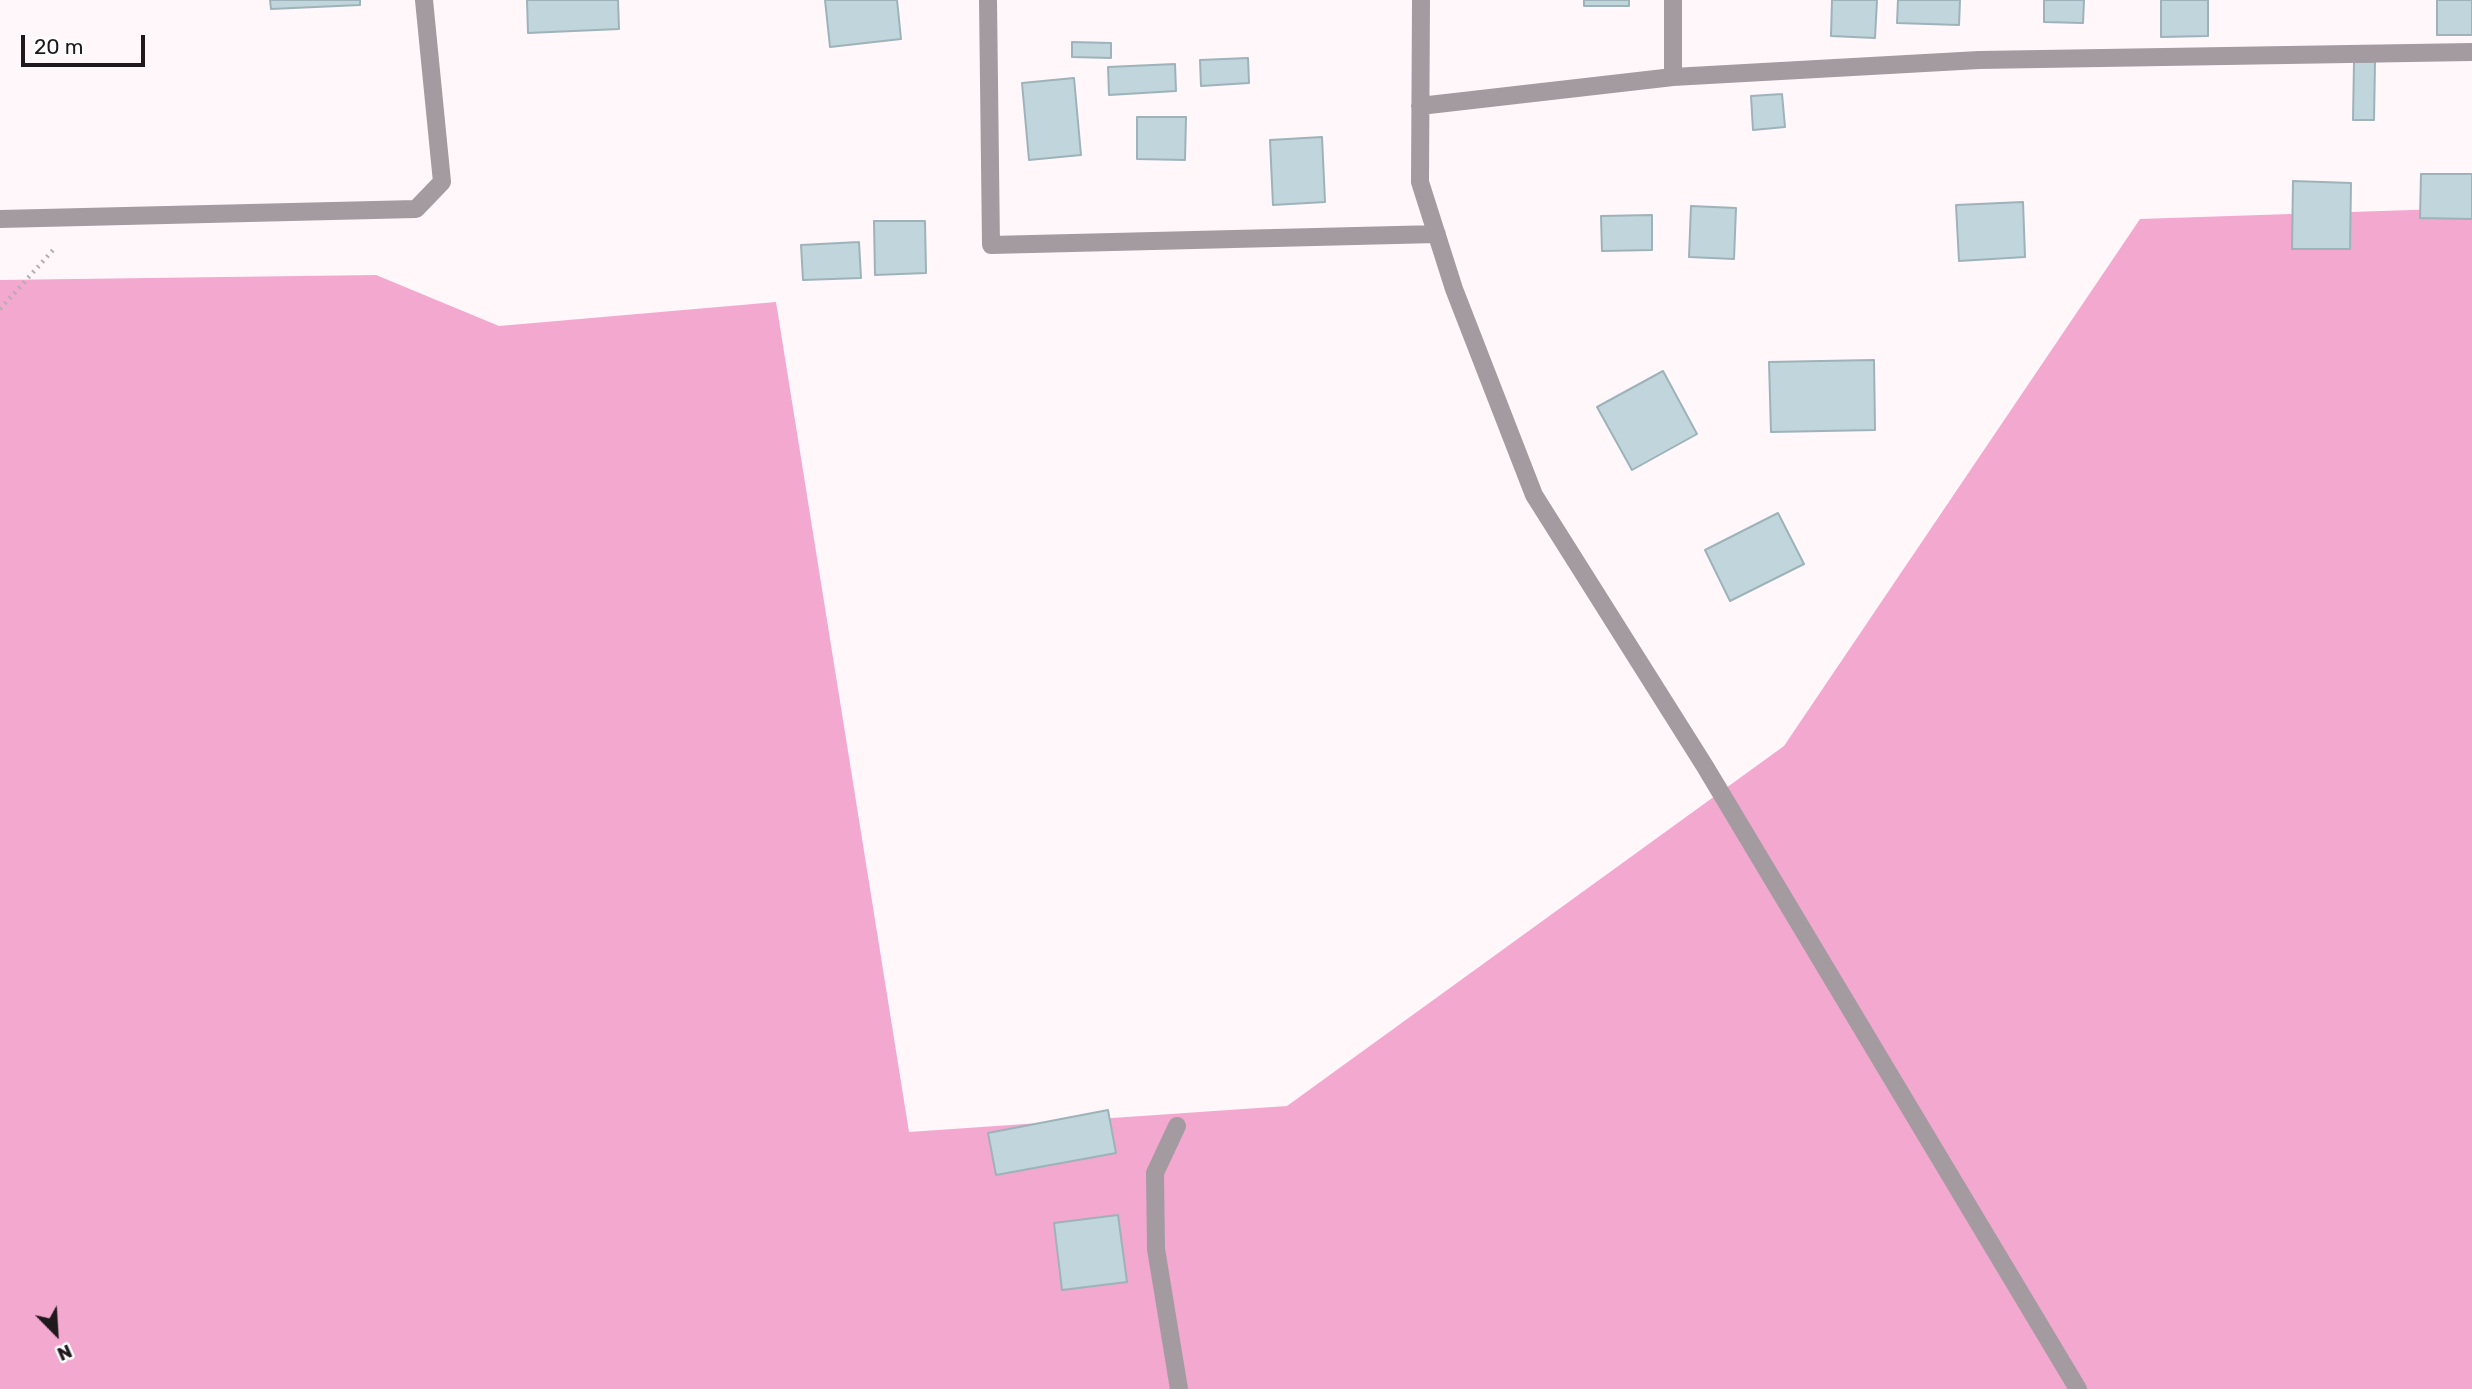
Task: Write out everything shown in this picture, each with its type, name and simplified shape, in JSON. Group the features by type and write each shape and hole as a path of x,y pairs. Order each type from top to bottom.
{"street":[{"path":"0,219 416,209 442,182 424,0"},
{"path":"988,0 991,245 1437,234"},
{"path":"1421,0 1420,182 1454,289 1534,495 1706,768 2078,1389"},
{"path":"1673,0 1673,77"},
{"path":"1420,106 1673,77 1979,60 2472,52"},
{"path":"1177,1126 1155,1173 1156,1249 1179,1389"}],"path":[{"path":"0,309 83,217"}],"shaded area":[{"path":"2472,208 2472,1389 0,1389 0,280 376,275 499,326 776,302 909,1132 1287,1106 1784,746 2140,219"}],"building":[{"path":"270,0 360,0 360,5 271,9"},
{"path":"527,0 618,0 619,29 528,33"},
{"path":"825,0 897,0 901,39 830,47"},
{"path":"1584,0 1629,0 1629,6 1584,6"},
{"path":"1832,0 1877,0 1875,38 1831,36"},
{"path":"1898,0 1960,0 1959,25 1897,23"},
{"path":"2044,0 2084,0 2083,23 2044,22"},
{"path":"2161,0 2208,0 2208,36 2161,37"},
{"path":"2437,0 2472,0 2472,35 2437,35"},
{"path":"1072,42 1111,43 1111,58 1072,57"},
{"path":"1248,58 1249,83 1201,86 1200,60"},
{"path":"2354,62 2375,62 2374,120 2353,120"},
{"path":"1175,64 1176,91 1109,95 1108,67"},
{"path":"1074,78 1081,155 1029,160 1022,83"},
{"path":"1782,94 1785,127 1753,130 1751,96"},
{"path":"1137,117 1186,117 1185,160 1137,159"},
{"path":"1322,137 1325,202 1273,205 1270,140"},
{"path":"2421,174 2472,174 2472,219 2420,218"},
{"path":"2293,181 2351,183 2350,249 2292,249"},
{"path":"2023,202 2025,257 1959,261 1956,205"},
{"path":"1691,206 1736,208 1734,259 1689,257"},
{"path":"1652,215 1652,250 1602,251 1601,216"},
{"path":"874,221 925,221 926,273 875,275"},
{"path":"859,242 861,278 803,280 801,245"},
{"path":"1874,360 1875,430 1771,432 1769,362"},
{"path":"1663,371 1697,434 1632,470 1597,407"},
{"path":"1778,513 1804,564 1730,601 1705,550"},
{"path":"1108,1110 1116,1153 996,1175 988,1133"},
{"path":"1118,1215 1127,1282 1062,1290 1054,1223"}]}
